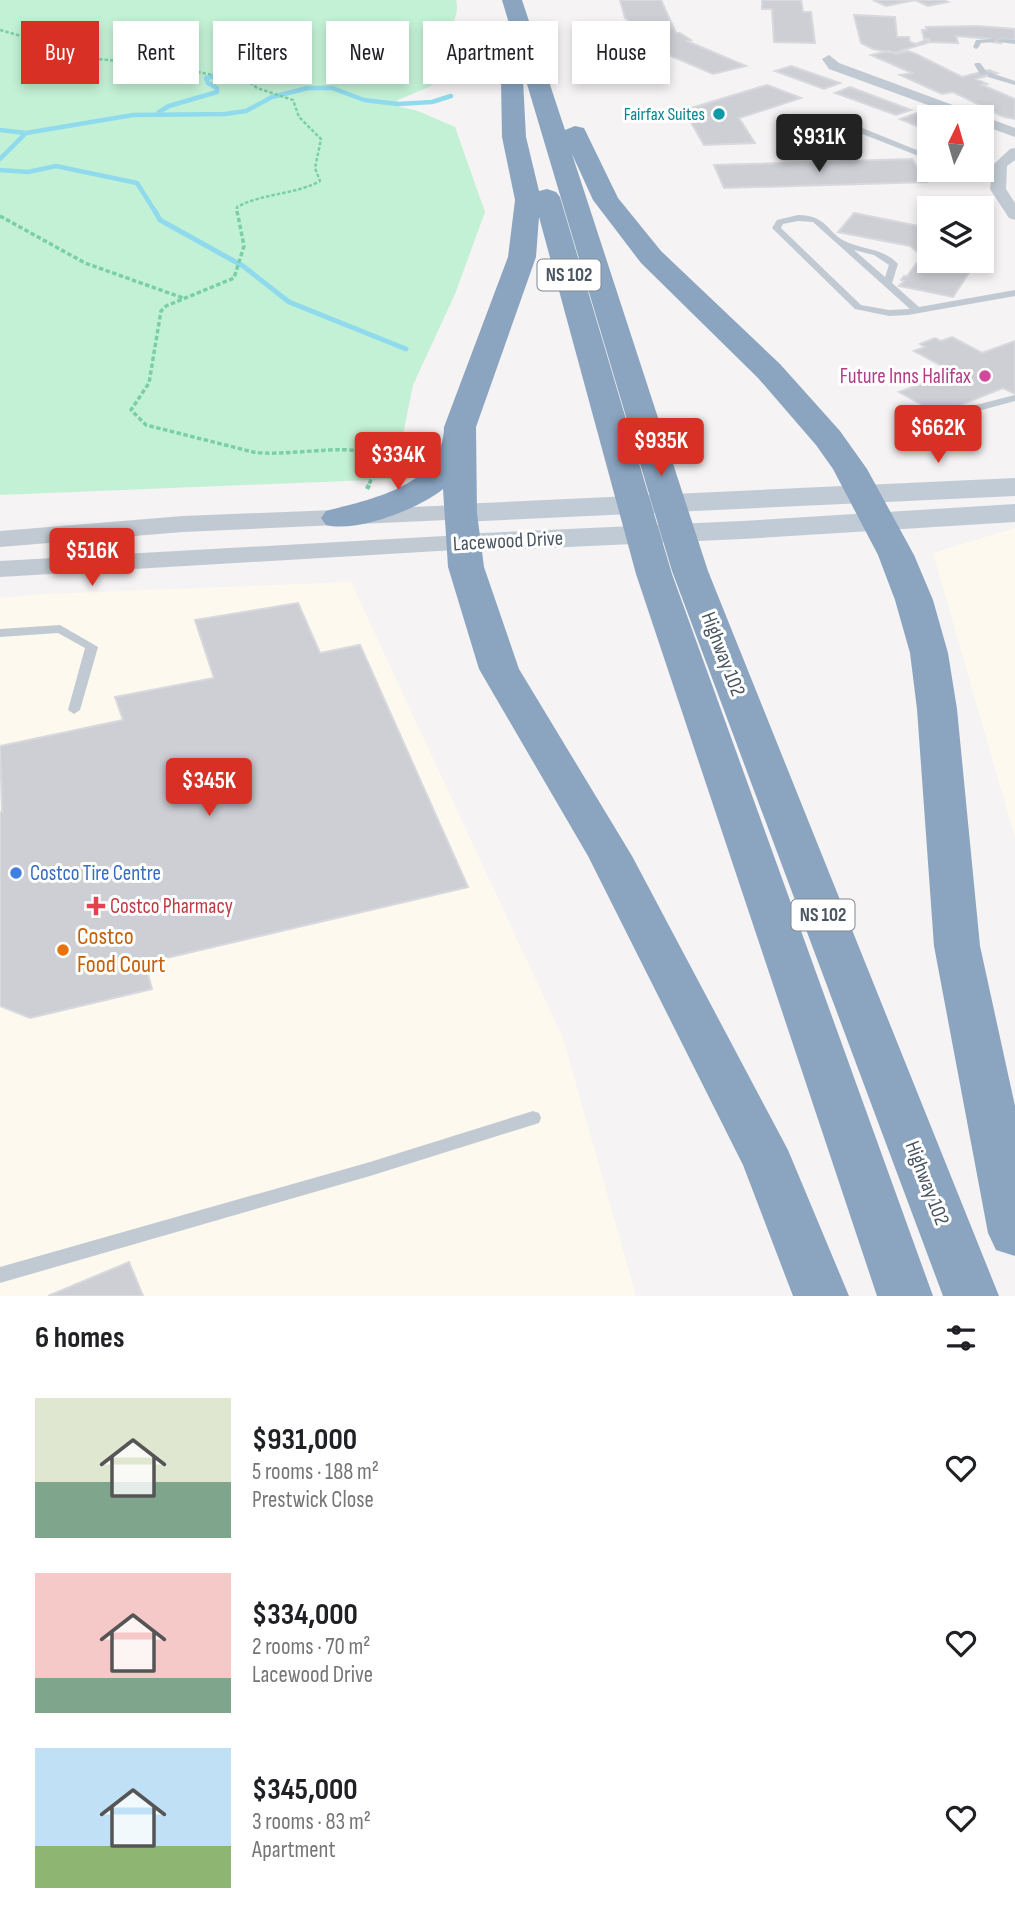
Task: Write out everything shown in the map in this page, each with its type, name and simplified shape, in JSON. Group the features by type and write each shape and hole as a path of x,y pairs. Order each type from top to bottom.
{"highway":[{"name":"Highway 102","path":"513,0 660,467 672,573 905,1296"},
{"path":"513,0 606,200 651,257 769,371 828,438 872,507 914,600 929,653 937,709 957,946 1015,1233"},
{"name":"Highway 102","path":"458,448 460,427 522,257 528,200 514,137 508,67 624,470 672,573 971,1296"},
{"path":"338,518 388,506 410,495 435,479 458,448"},
{"path":"458,448 461,528 466,567 499,669 610,856 762,1153 821,1296"}],"main road":[{"name":"Lacewood Drive","path":"461,528 872,507 1015,487"},
{"name":"Lacewood Drive","path":"872,507 1015,513"}],"street":[{"path":"829,59 834,66 940,105"},
{"path":"994,125 1015,133"},
{"path":"1015,152 1000,165 998,189 1015,215"},
{"name":"Lacewood Drive","path":"0,539 170,525 338,518 461,528"},
{"name":"Lacewood Drive","path":"0,569 461,528"}],"lane":[{"path":"976,47 978,41 992,41"},
{"path":"1001,41 1015,41"},
{"path":"978,64 987,73 1015,83"},
{"path":"837,121 917,153"},
{"path":"994,172 999,172"},
{"path":"917,310 816,220 807,217 780,222 776,228 858,307 889,313 917,310 1015,293"},
{"path":"844,245 880,253 888,258 894,264 887,283"},
{"path":"976,419 972,409 1015,398"},
{"path":"0,633 60,629 92,647 74,710"},
{"path":"0,1275 370,1169 533,1118"}],"path":[{"path":"0,30 28,38 58,41 96,59 155,64 224,78 245,78 257,88 291,98 299,117 319,136 314,168 320,181 279,197 256,200 237,207 236,219 243,236 244,256 234,278 184,298 161,311 149,383 131,410 146,425 262,454 302,454 341,449 364,452 377,465 366,490"},
{"path":"0,216 85,263 184,298"}],"shaded area":[{"path":"1015,528 1015,838 933,553"},
{"path":"351,582 563,1038 636,1296 0,1296 0,598"}],"green space":[{"path":"0,0 456,0 457,12 453,21 423,21 423,84 432,84 398,100 397,106 418,111 455,127 485,212 455,294 413,385 394,479 0,495"}],"building":[{"path":"620,0 661,0 676,33 691,40 687,41 746,66 713,74 670,56 670,21 629,21 625,18"},
{"path":"762,0 801,0 803,12 811,12 815,43 774,42 772,9 762,9"},
{"path":"873,0 915,0 886,6"},
{"path":"915,0 943,0 948,2 928,6"},
{"path":"854,15 895,17 897,37 909,37 910,42 916,44 926,40 930,42 893,53 873,49 861,43"},
{"path":"978,26 1015,29 1015,40 1000,39 1001,43 992,42 991,39 956,36 958,43 930,42 929,39 924,39 922,30 927,30 926,27"},
{"path":"908,51 962,77 989,70 997,73 976,79 987,84 982,85 1015,99 1015,119 994,112 994,105 980,105 953,92 942,94 900,75 912,73 871,55"},
{"path":"791,66 840,83 824,89 775,71"},
{"name":"Fairfax Suites","path":"767,85 801,98 739,118 755,143 704,145 684,110"},
{"path":"850,87 911,110 896,115 835,93"},
{"path":"917,113 917,126 900,119"},
{"path":"912,159 917,167 917,182 927,182 724,188 714,165"},
{"path":"854,213 917,226 917,252 910,246 838,232"},
{"path":"917,263 917,273 969,273 953,297 899,286 904,281 901,280 904,276 907,276"},
{"path":"952,337 982,353 1015,341 1015,394 1003,388 938,414 899,392 953,372 914,351 925,347 920,344 935,338 941,341"},
{"path":"298,603 320,653 360,645 468,887 145,963 152,989 30,1018 0,1006 0,746 123,720 115,697 214,678 195,620"},
{"path":"129,1262 143,1296 48,1296"}],"waterway":[{"path":"159,112 169,106 217,92 217,88 208,83 206,78 213,77"},
{"path":"26,133 133,115 225,114 246,111 272,97 308,88 332,88 364,100 398,104 432,102 451,96"},
{"path":"0,130 26,133"},
{"path":"0,159 26,133"},
{"path":"0,170 28,172 56,166 137,183 156,213"},
{"path":"155,211 160,220 243,266 289,302 406,349"}],"place":[{"name":"Fairfax Suites","path":"719,114"},
{"name":"Future Inns Halifax","path":"985,376"},
{"name":"Costco Tire Centre","path":"16,873"},
{"name":"Costco Pharmacy","path":"96,906"},
{"name":"Costco Food Court","path":"63,950"}]}
